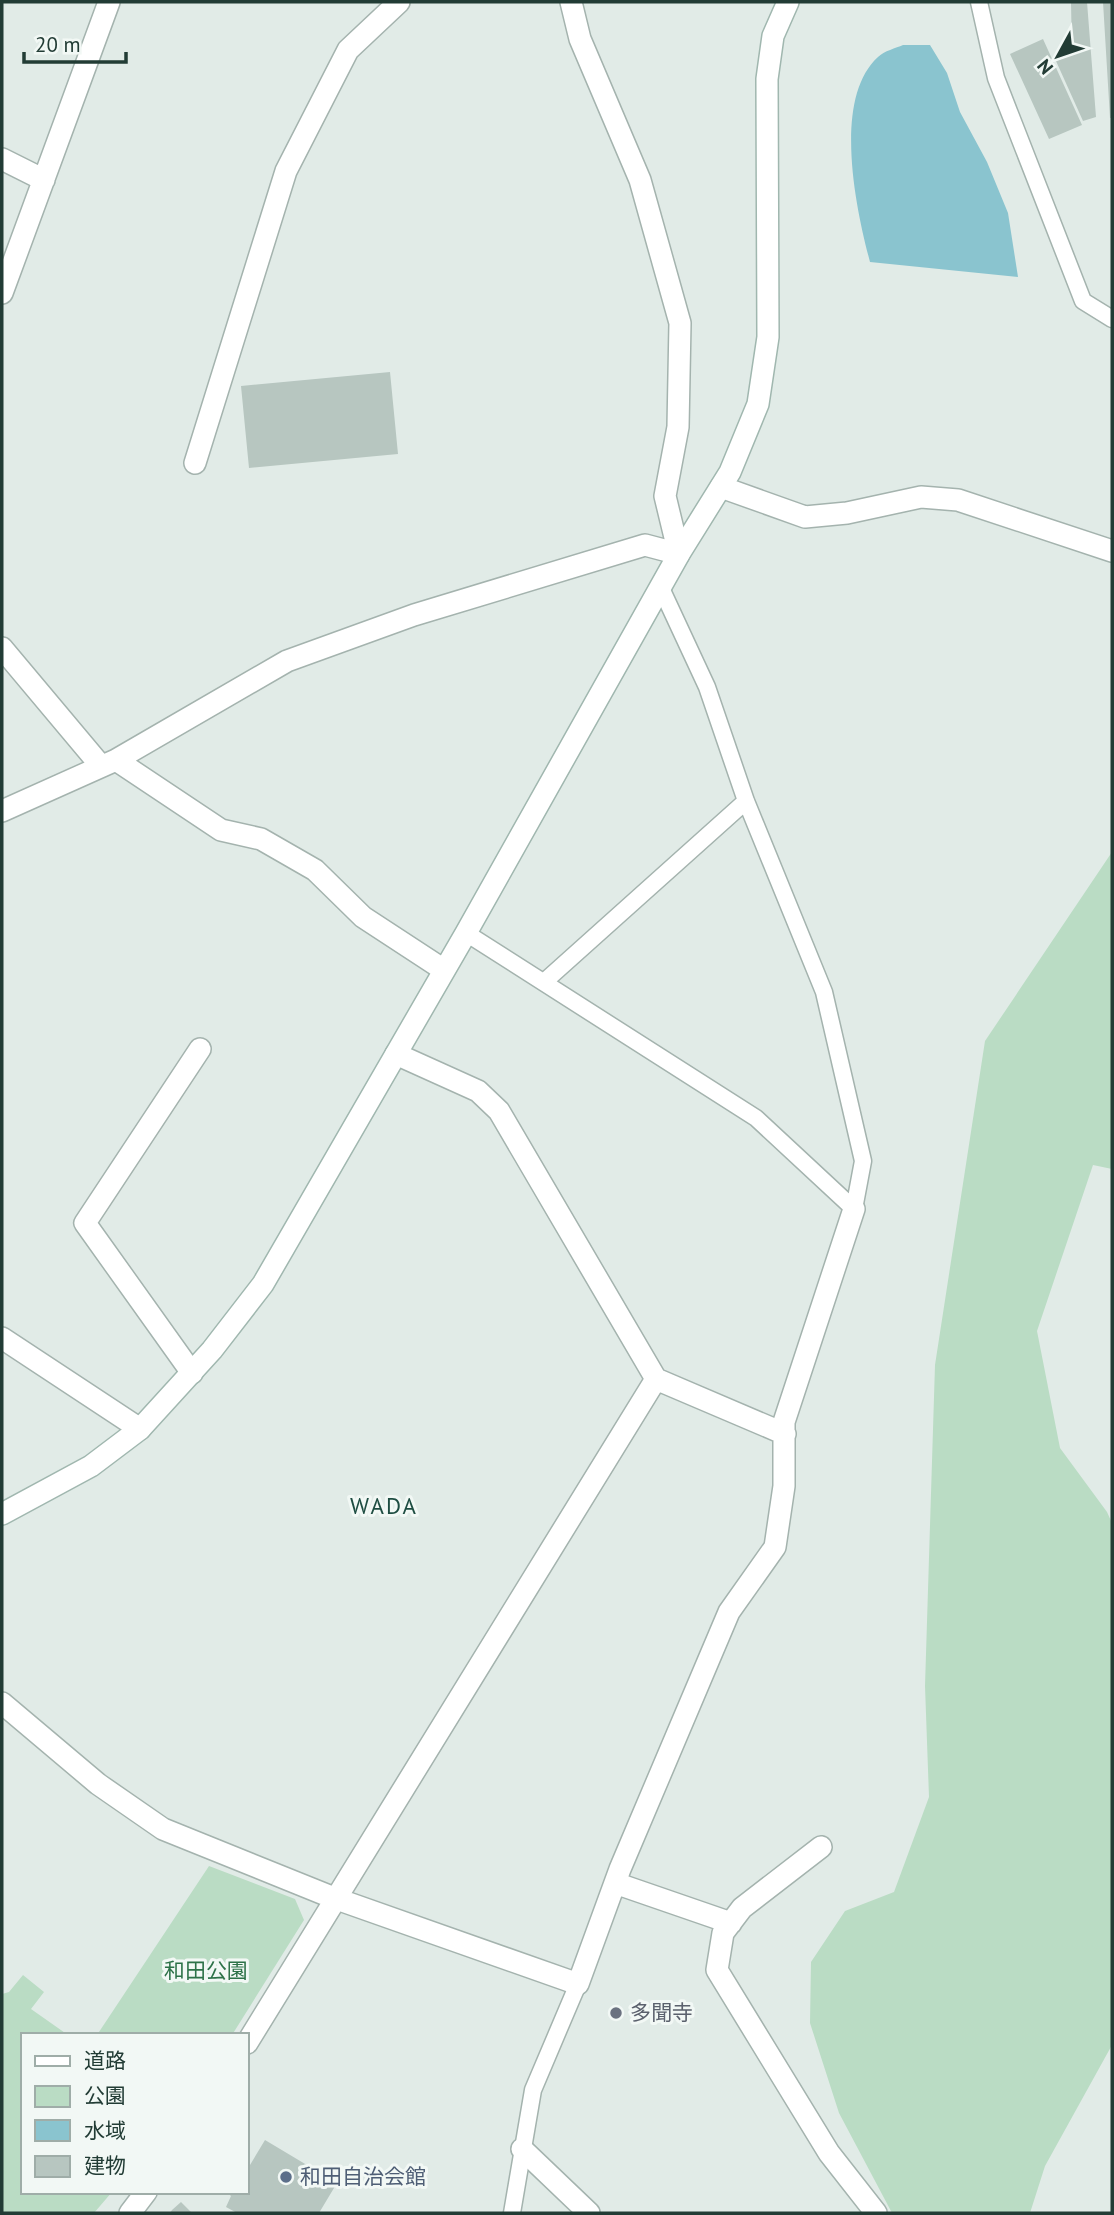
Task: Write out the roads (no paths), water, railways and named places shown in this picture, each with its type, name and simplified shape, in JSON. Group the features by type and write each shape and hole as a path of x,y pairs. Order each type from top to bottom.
{"street":[{"path":"2,293 109,2"},
{"path":"195,463 286,171 348,50 399,2"},
{"path":"570,2 580,39 640,180 680,323 678,427 665,496 679,554"},
{"path":"2,1514 92,1466 140,1429 192,1373 263,1284 466,933 679,554 721,487 758,404 768,337 767,79 773,36 788,2"},
{"path":"2,159 44,180"},
{"path":"721,487 805,517 846,513 921,497 958,500 1112,551"},
{"path":"2,811 108,763 300,657 414,615 645,545 679,554"},
{"path":"2,648 108,763 221,830 261,839 315,870 363,917 444,970"},
{"path":"192,1373 85,1223 200,1049"},
{"path":"396,1054 478,1091 499,1111 656,1379 785,1434"},
{"path":"2,1703 98,1784 163,1829 334,1898 578,1984 615,1882 729,1612 775,1547 784,1486 784,1422 854,1209"},
{"path":"2,1338 140,1429"},
{"path":"248,2041 656,1379"},
{"path":"821,1847 742,1908 723,1933 718,1970 829,2154 876,2213"},
{"path":"615,1882 731,1923"},
{"path":"522,2149 589,2213"},
{"path":"130,2213 144,2194"}],"lane":[{"path":"979,2 996,78 1083,301 1112,319"},
{"path":"661,588 707,687 746,801 824,992 863,1161 854,1209"},
{"path":"544,982 746,801"},
{"path":"466,933 756,1118 854,1209"},
{"path":"512,2213 533,2090 578,1984"}],"water":[{"path":"903,45 930,45 947,73 960,112 987,162 1008,213 1018,277 870,262 854,185 852,126 855,99 864,76 878,57"}],"place":[{"name":"多聞寺","path":"616,2013"},
{"name":"和田自治会館","path":"286,2177"}],"district":[{"name":"WADA","path":"384,1506"}],"park label":[{"name":"和田公園","path":"206,1971"}]}
